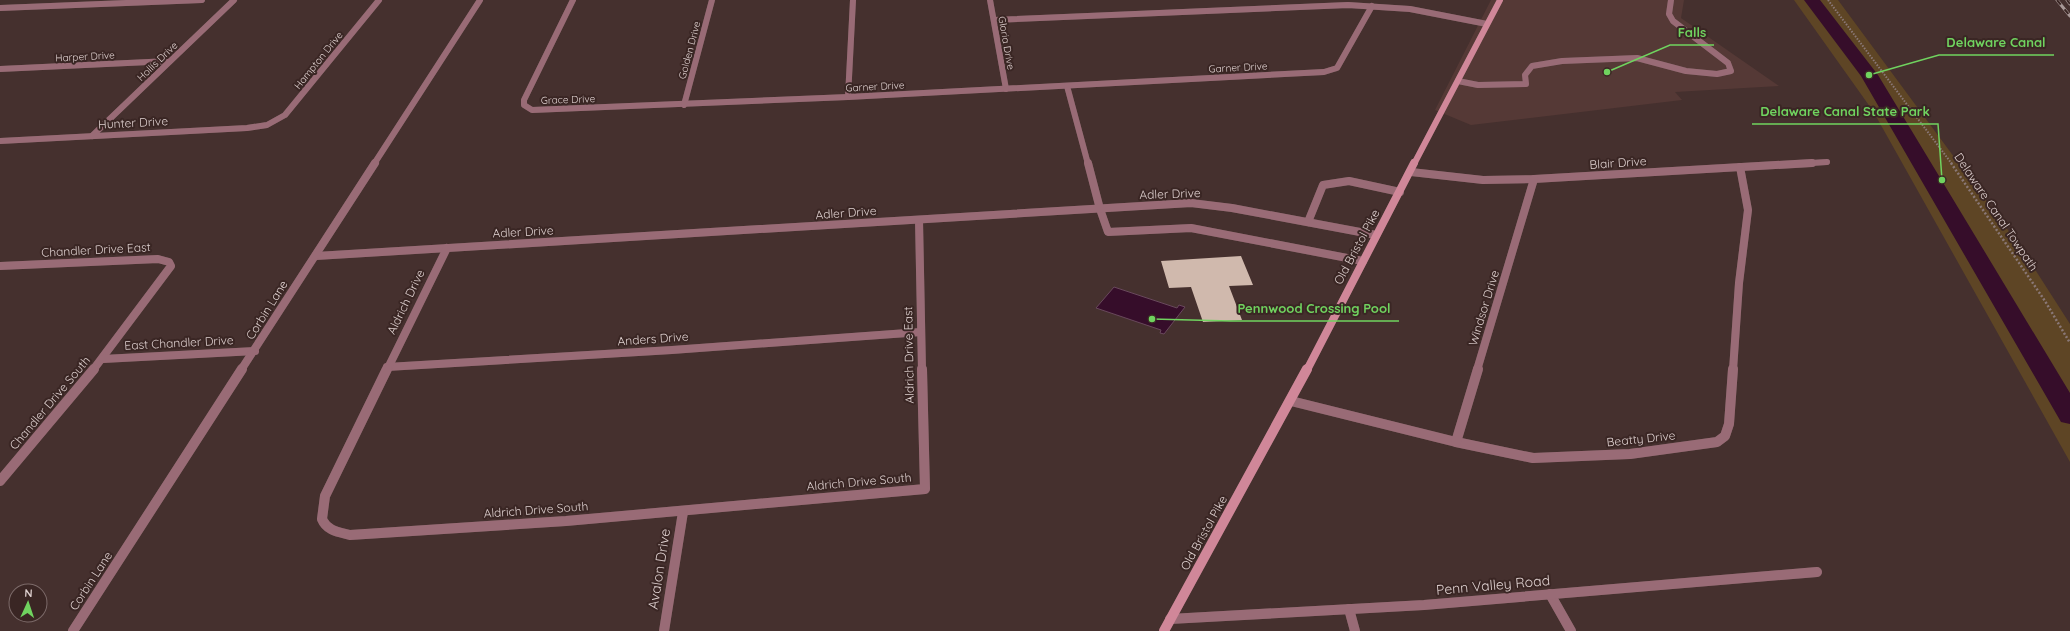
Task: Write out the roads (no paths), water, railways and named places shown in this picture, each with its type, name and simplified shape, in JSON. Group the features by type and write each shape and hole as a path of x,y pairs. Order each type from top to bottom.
{"main road":[{"name":"Old Bristol Pike","path":"1164,631 1291,401 1376,235 1411,172 1500,0"}],"street":[{"path":"0,8 118,2 202,0"},
{"name":"Hollis Drive","path":"92,136 234,0"},
{"name":"Hampton Drive","path":"267,125 285,115 379,0"},
{"name":"Corbin Lane","path":"73,631 480,0"},
{"name":"Grace Drive","path":"573,0 524,100 524,105 532,110 541,111 684,105"},
{"name":"Golden Drive","path":"684,105 712,0"},
{"path":"848,97 853,0"},
{"name":"Gloria Drive","path":"990,0 1006,89"},
{"path":"1458,81 1478,85 1526,84 1525,75 1532,66 1570,61 1637,58 1686,72 1717,74 1731,71 1728,63 1673,21 1669,14 1671,0"},
{"path":"994,20 1348,5 1410,9 1487,24"},
{"name":"Garner Drive","path":"684,105 1333,71 1337,68 1372,6"},
{"name":"Harper Drive","path":"0,69 170,61"},
{"path":"1067,86 1100,209 1108,232 1191,228 1363,261"},
{"name":"Hunter Drive","path":"0,141 247,128 267,125"},
{"name":"Blair Drive","path":"1411,172 1483,180 1534,180 1827,162"},
{"name":"Beatty Drive","path":"1291,401 1456,442 1532,458 1630,454 1717,442 1725,436 1729,424 1739,283 1748,210 1740,167"},
{"name":"Windsor Drive","path":"1456,442 1534,180"},
{"path":"1308,222 1323,185 1350,181 1400,192"},
{"name":"Adler Drive","path":"316,256 1100,209 1208,204 1376,235"},
{"name":"Aldrich Drive East","path":"919,220 924,489"},
{"name":"Aldrich Drive","path":"387,367 447,248"},
{"name":"Chandler Drive East","path":"0,266 158,258 169,262 171,266 170,270 103,359"},
{"name":"Anders Drive","path":"387,367 672,350 921,332"},
{"name":"East Chandler Drive","path":"103,359 255,351"},
{"name":"Chandler Drive South","path":"0,481 103,359"},
{"name":"Aldrich Drive South","path":"387,367 325,496 320,511 324,523 332,530 350,535 429,531 683,512 924,489"},
{"name":"Avalon Drive","path":"664,631 683,512"},
{"name":"Penn Valley Road","path":"1170,619 1424,605 1817,572"},
{"path":"1550,594 1571,631"},
{"path":"1349,609 1355,631"}],"waterway":[{"path":"1812,0 1869,75 2070,415"}],"railway":[{"path":"2057,0 2070,16"},
{"path":"2067,0 2070,4"}],"place":[{"name":"Falls","path":"1607,72"},
{"name":"Delaware Canal","path":"1869,75"},
{"name":"Delaware Canal State Park","path":"1942,180"},
{"name":"Pennwood Crossing Pool","path":"1152,319"}]}
